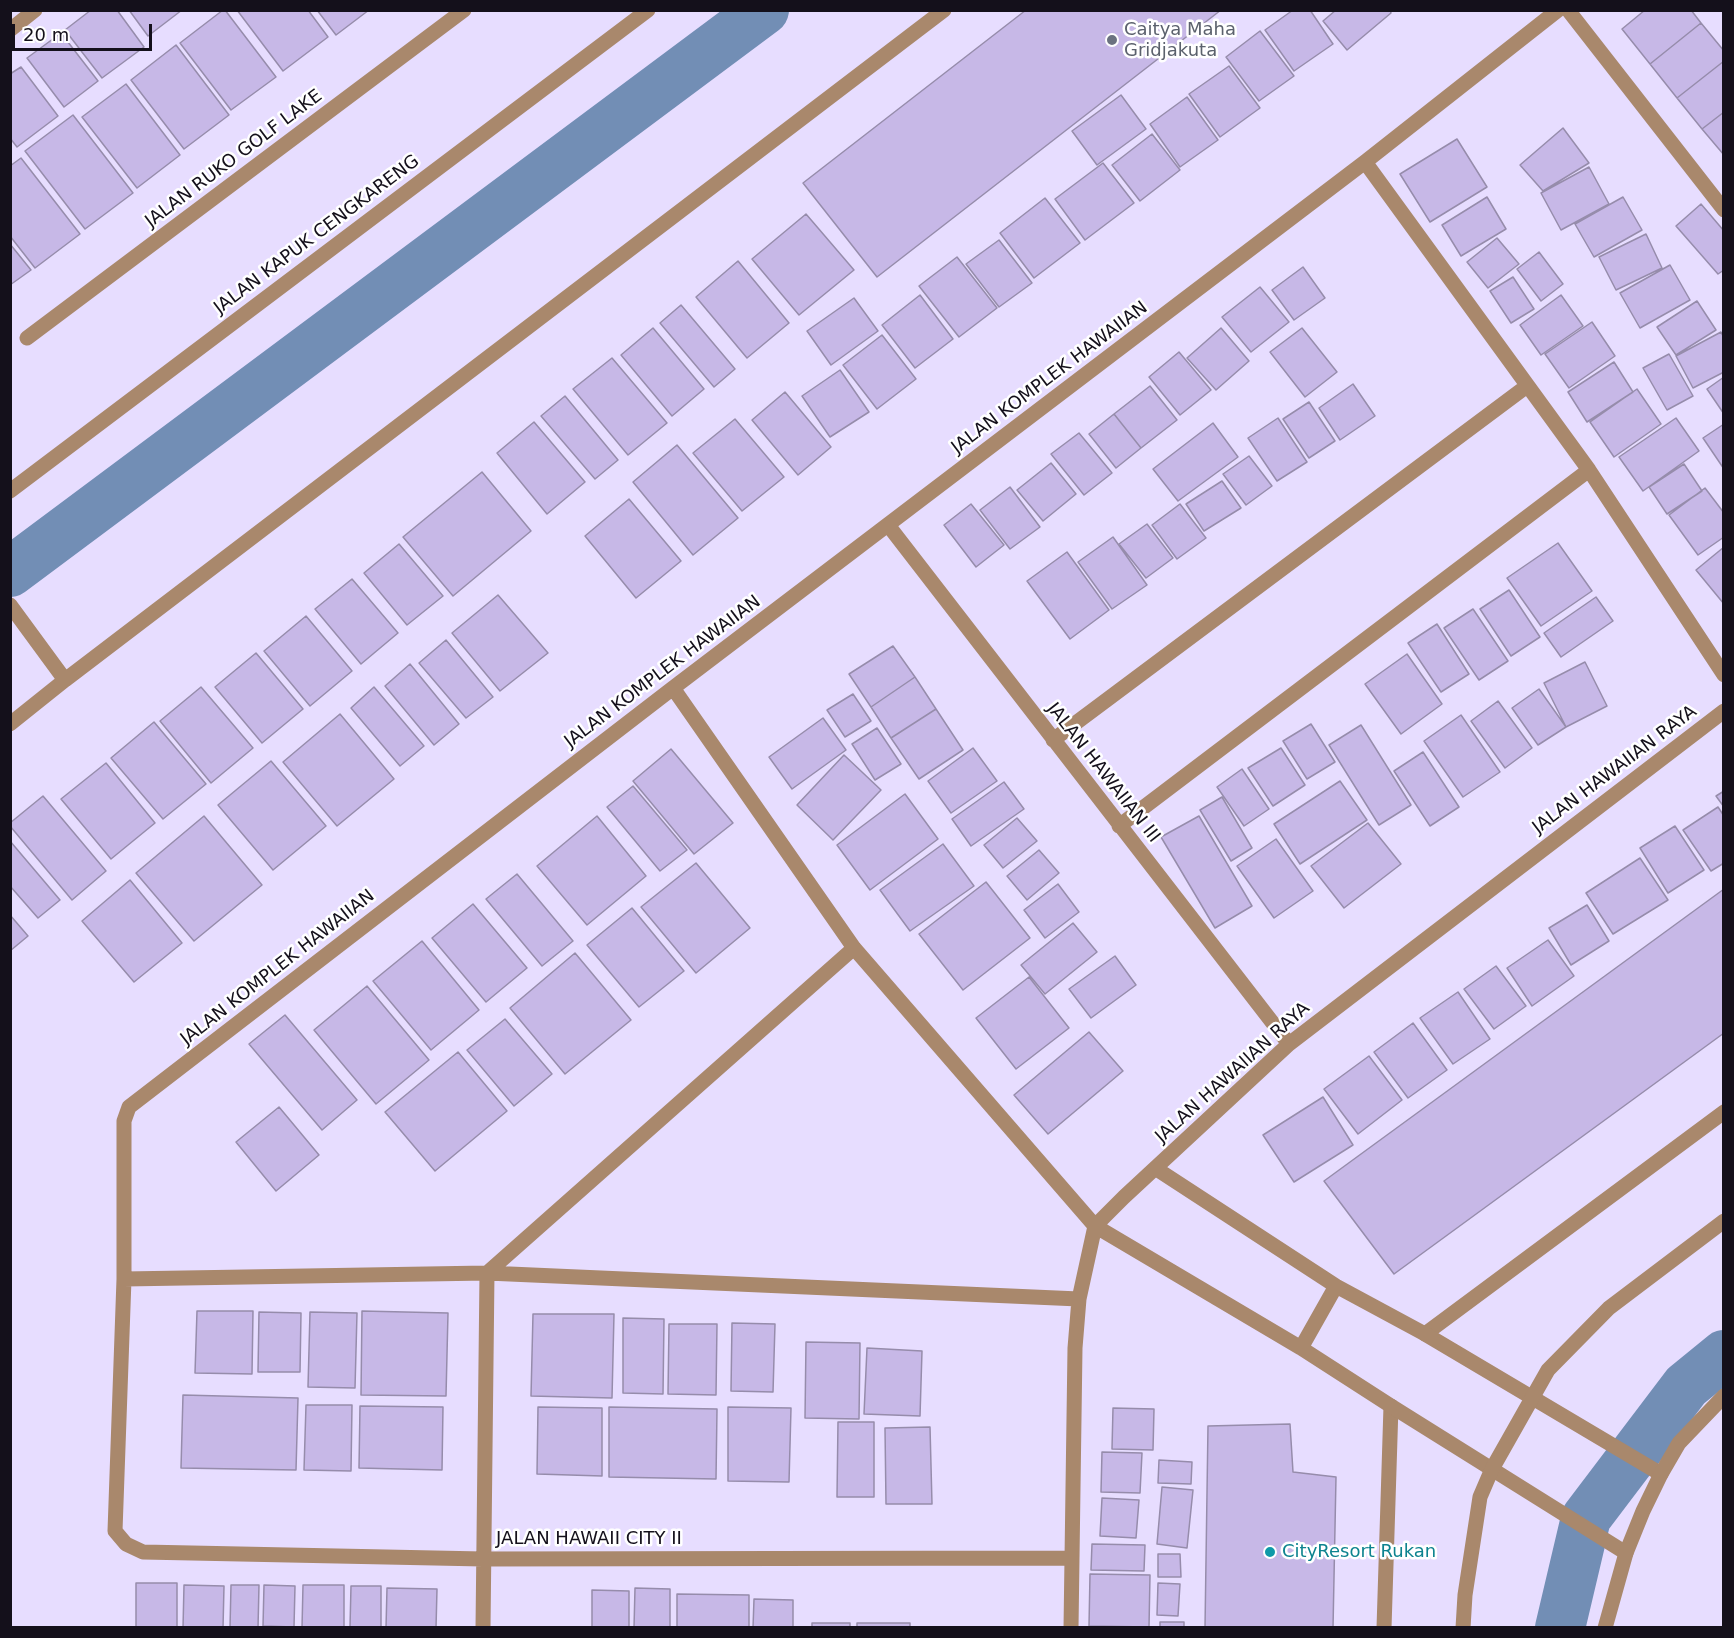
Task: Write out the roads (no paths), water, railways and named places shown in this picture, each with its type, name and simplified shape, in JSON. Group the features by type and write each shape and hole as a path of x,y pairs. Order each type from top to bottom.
{"street":[{"path":"10,30 35,10"},
{"name":"JALAN RUKO GOLF LAKE","path":"27,338 464,10"},
{"name":"JALAN KAPUK CENGKARENG","path":"10,491 648,10"},
{"path":"10,724 64,680 944,10"},
{"name":"JALAN KOMPLEK HAWAIIAN","path":"115,1531 124,1279 124,1121 129,1107 673,688 1365,162 1558,10"},
{"path":"1568,10 1724,210"},
{"path":"1365,162 1588,470 1724,675"},
{"path":"1053,740 1527,386"},
{"path":"1119,826 1588,470"},
{"name":"JALAN HAWAIIAN III","path":"888,525 1289,1044"},
{"path":"10,605 64,680"},
{"path":"673,688 854,948 1095,1226 1301,1348 1626,1553"},
{"name":"JALAN HAWAIIAN RAYA","path":"1095,1226 1289,1044 1724,711"},
{"path":"483,1628 486,1274 854,948"},
{"path":"1425,1334 1724,1112"},
{"path":"1155,1168 1336,1286 1425,1334 1661,1474"},
{"path":"1463,1628 1465,1595 1480,1497 1492,1469 1548,1370 1609,1308 1724,1221"},
{"path":"1071,1628 1075,1348 1079,1299 1095,1226"},
{"path":"124,1279 486,1274 1079,1299"},
{"path":"1301,1348 1336,1286"},
{"path":"1605,1628 1626,1553 1661,1474 1679,1443 1724,1396"},
{"path":"1384,1628 1391,1406"},
{"name":"JALAN HAWAII CITY II","path":"115,1531 126,1544 143,1552 483,1559 1072,1558"}],"waterway":[{"path":"10,572 764,10"},
{"path":"1560,1628 1586,1518 1686,1386 1724,1355"}],"place":[{"name":"Caitya Maha Gridjakuta","path":"1112,40"},
{"name":"CityResort Rukan","path":"1270,1552"}]}
